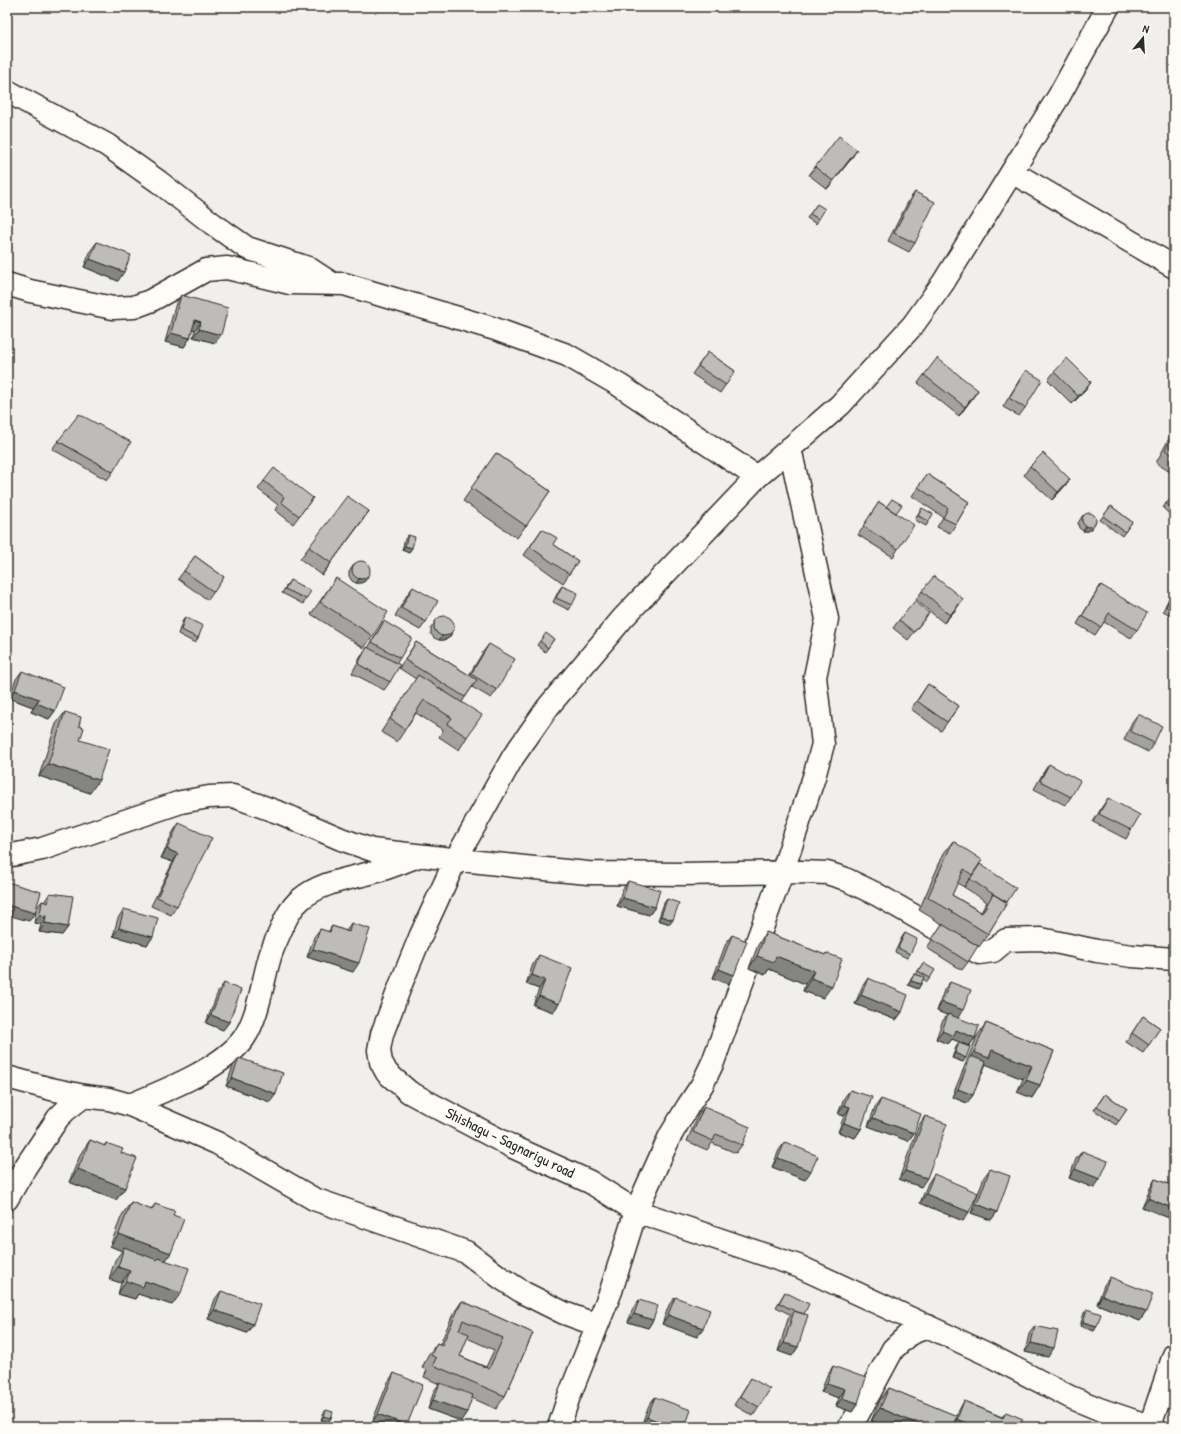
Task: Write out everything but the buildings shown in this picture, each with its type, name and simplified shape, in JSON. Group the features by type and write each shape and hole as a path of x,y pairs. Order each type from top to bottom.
{"street":[{"name":"Shishagu - Sagnarigu road","path":"1108,7 1059,96 943,283 913,325 840,405 757,477 623,618 548,707 513,757 456,859 415,949 382,1034 379,1050 381,1062 387,1073 409,1092 513,1147 590,1182 636,1211 798,1266 985,1353 1070,1397 1151,1427"},
{"path":"7,91 107,145 247,248 308,268 331,283"},
{"path":"1012,172 1174,267"},
{"path":"7,284 30,291 113,308 134,306 150,301 206,270 227,268 290,283 344,284 495,328 567,354 619,384 757,477"},
{"path":"559,1427 568,1399 619,1266 636,1211 670,1136 702,1086 713,1062 782,873 823,744 815,676 827,619 790,448"},
{"path":"7,856 42,849 181,802 210,797 233,796 283,814 341,839 372,850 524,868 588,873 827,874 843,878 876,894 979,953 993,951 1006,940 1041,940 1111,953 1174,959"},
{"path":"130,1105 179,1085 218,1062 244,1038 251,1025 259,1000 269,958 286,918 293,906 301,899 311,892 328,884 375,872 420,856"},
{"path":"7,1077 51,1089 84,1096 109,1099 130,1105 217,1143 314,1199 466,1252 500,1278 524,1293 564,1313 597,1325"},
{"path":"7,1200 26,1166 58,1118 84,1096"},
{"path":"849,1427 858,1414 885,1362 894,1349 908,1335 928,1326"},
{"path":"1151,1427 1174,1355"}]}
